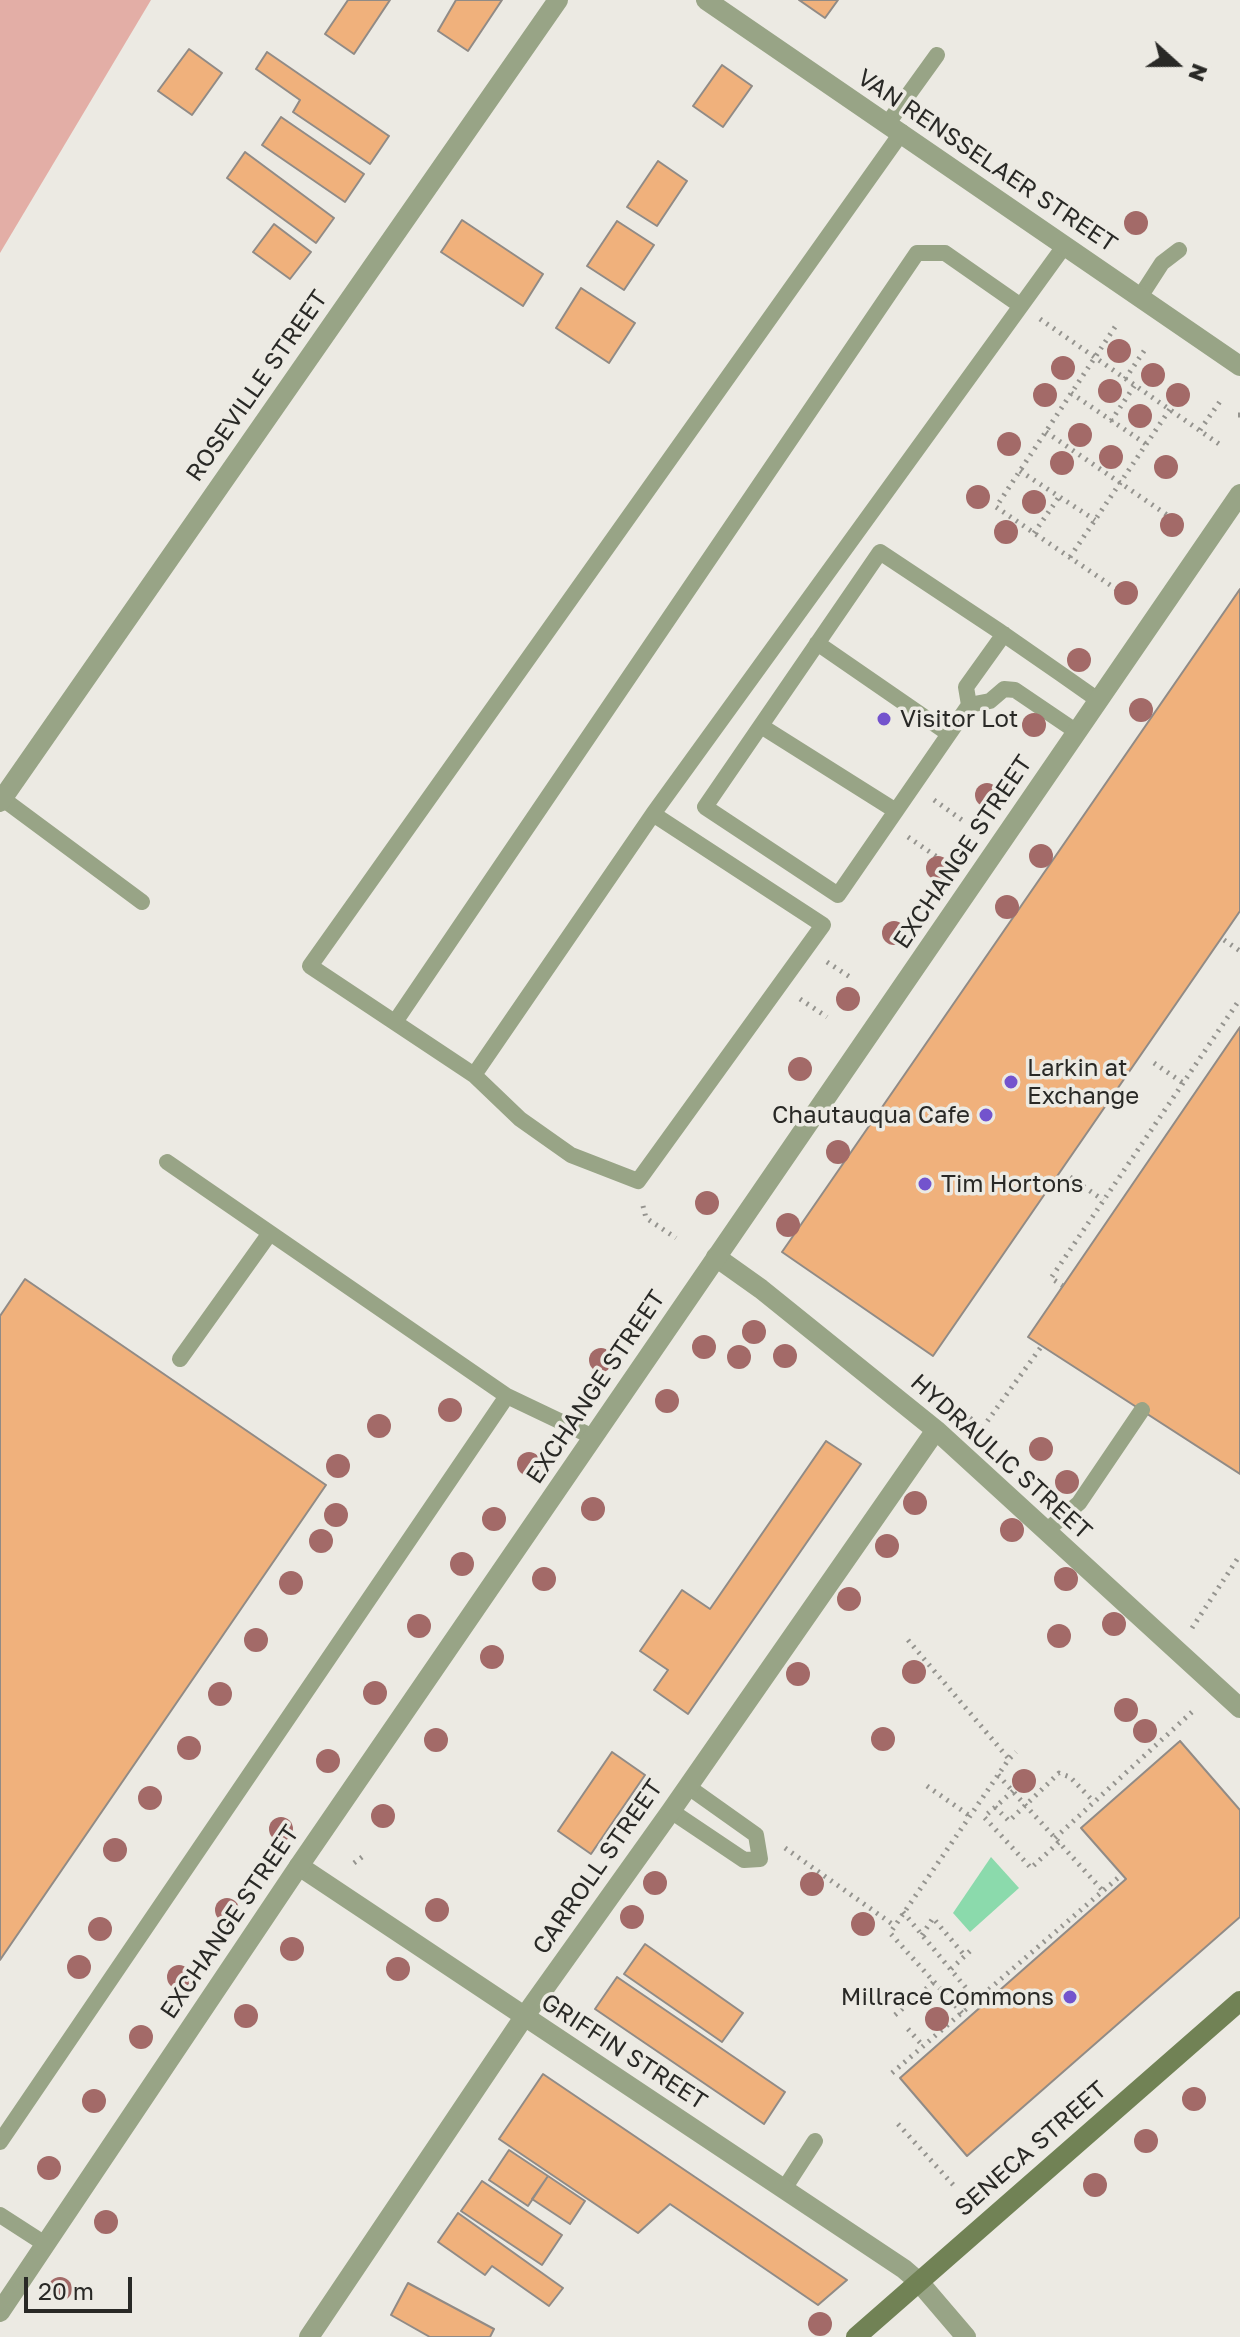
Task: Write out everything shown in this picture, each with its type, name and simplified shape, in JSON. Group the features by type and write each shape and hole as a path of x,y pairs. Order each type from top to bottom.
{"main road":[{"name":"SENECA STREET","path":"856,2337 1240,2001"}],"street":[{"name":"ROSEVILLE STREET","path":"1,801 558,0"},
{"name":"VAN RENSSELAER STREET","path":"706,0 1240,366"},
{"name":"EXCHANGE STREET","path":"0,2312 299,1866 1240,494"},
{"name":"HYDRAULIC STREET","path":"716,1257 761,1289 936,1430 1240,1708"},
{"name":"CARROLL STREET","path":"309,2337 524,2017 936,1430"},
{"name":"GRIFFIN STREET","path":"299,1866 886,2257 919,2282 966,2337"}],"lane":[{"path":"653,814 823,925 638,1181 571,1155 520,1119 474,1075 310,966 895,128 937,55"},
{"path":"474,1075 653,814 1065,245"},
{"path":"1140,297 1162,263 1179,250"},
{"path":"395,1022 917,253 945,253 1021,306"},
{"path":"1004,634 966,687 969,705 838,895 705,807 880,552 1004,634 1098,700"},
{"path":"817,643 949,734"},
{"path":"969,705 990,701 1004,689 1015,690 1077,732"},
{"path":"761,726 896,811"},
{"path":"1,801 142,902"},
{"path":"167,1162 507,1396 593,1437"},
{"path":"180,1359 270,1233"},
{"path":"0,2142 507,1396"},
{"path":"1046,1531 1079,1503 1142,1410"},
{"path":"671,1811 744,1860 760,1859 756,1835 687,1786"},
{"path":"784,2189 815,2141"},
{"path":"0,2215 45,2244"}],"path":[{"path":"1047,324 1219,444"},
{"path":"1115,327 996,507 1119,591"},
{"path":"1125,379 1146,348"},
{"path":"1111,421 1135,385"},
{"path":"1071,393 1146,444"},
{"path":"1200,430 1221,400"},
{"path":"1070,557 1170,409"},
{"path":"1046,432 1170,517"},
{"path":"1020,471 1095,520"},
{"path":"1034,533 1059,497"},
{"path":"931,798 962,820"},
{"path":"905,835 937,857"},
{"path":"1224,940 1240,951"},
{"path":"821,958 853,979"},
{"path":"795,996 827,1017"},
{"path":"1063,1286 1051,1278 1240,999"},
{"path":"1154,1063 1183,1083"},
{"path":"1070,1177 1103,1200"},
{"path":"646,1218 676,1238"},
{"path":"970,1418 984,1428 1041,1347"},
{"path":"1190,1631 1240,1555"},
{"path":"908,1640 1009,1759"},
{"path":"946,1685 952,1680"},
{"path":"1013,1791 984,1817 1031,1868 1094,1802 1193,1711"},
{"path":"962,2013 890,1933 1016,1752"},
{"path":"995,1807 1009,1821 1059,1773 1070,1777 1094,1802"},
{"path":"998,1775 1103,1891"},
{"path":"927,1786 970,1816"},
{"path":"786,1850 895,1926"},
{"path":"354,1863 362,1857"},
{"path":"892,2073 1119,1877"},
{"path":"903,1912 976,2000"},
{"path":"922,1935 933,1918 968,1953 951,1969"},
{"path":"895,2015 934,1982"},
{"path":"908,2029 923,2046"},
{"path":"898,2124 957,2189"}],"shaded area":[{"path":"0,0 151,0 0,253"},
{"path":"991,1857 1019,1888 970,1932 953,1913"}],"building":[{"path":"348,0 390,0 354,54 325,34"},
{"path":"456,0 502,0 468,51 438,31"},
{"path":"799,0 838,0 825,18"},
{"path":"189,49 222,73 192,115 158,91"},
{"path":"267,52 389,136 370,164 293,112 300,100 256,69"},
{"path":"722,65 752,86 723,127 693,106"},
{"path":"281,117 364,174 345,202 262,145"},
{"path":"245,152 334,218 316,243 227,178"},
{"path":"658,161 687,181 657,226 627,207"},
{"path":"462,220 543,274 523,306 441,252"},
{"path":"617,221 654,245 624,290 587,266"},
{"path":"274,224 311,252 290,279 253,252"},
{"path":"581,288 635,323 609,363 556,328"},
{"name":"Larkin at Exchange","path":"1240,589 1240,911 933,1356 782,1252"},
{"path":"1240,1027 1240,1474 1028,1337"},
{"path":"25,1279 326,1485 0,1960 0,1316"},
{"path":"826,1441 861,1464 688,1714 654,1690 668,1670 640,1651 682,1590 710,1609"},
{"name":"Millrace Commons","path":"1180,1741 1240,1810 1240,1917 967,2156 900,2078 1126,1879 1081,1828"},
{"path":"612,1752 645,1775 591,1854 558,1831"},
{"path":"645,1944 743,2013 722,2042 624,1974"},
{"path":"617,1977 785,2092 764,2124 595,2009"},
{"path":"543,2074 847,2280 818,2305 670,2204 638,2233 499,2139"},
{"path":"509,2150 548,2176 528,2206 489,2180"},
{"path":"548,2176 585,2201 570,2224 532,2199"},
{"path":"482,2181 562,2235 542,2265 461,2211"},
{"path":"458,2213 563,2288 549,2306 492,2266 485,2275 438,2242"},
{"path":"408,2283 494,2329 490,2337 430,2337 391,2315"}],"place":[{"name":"Visitor Lot","path":"884,719"},
{"name":"Larkin at Exchange","path":"1011,1082"},
{"name":"Chautauqua Cafe","path":"986,1115"},
{"name":"Tim Hortons","path":"925,1184"},
{"name":"Millrace Commons","path":"1070,1997"}]}
